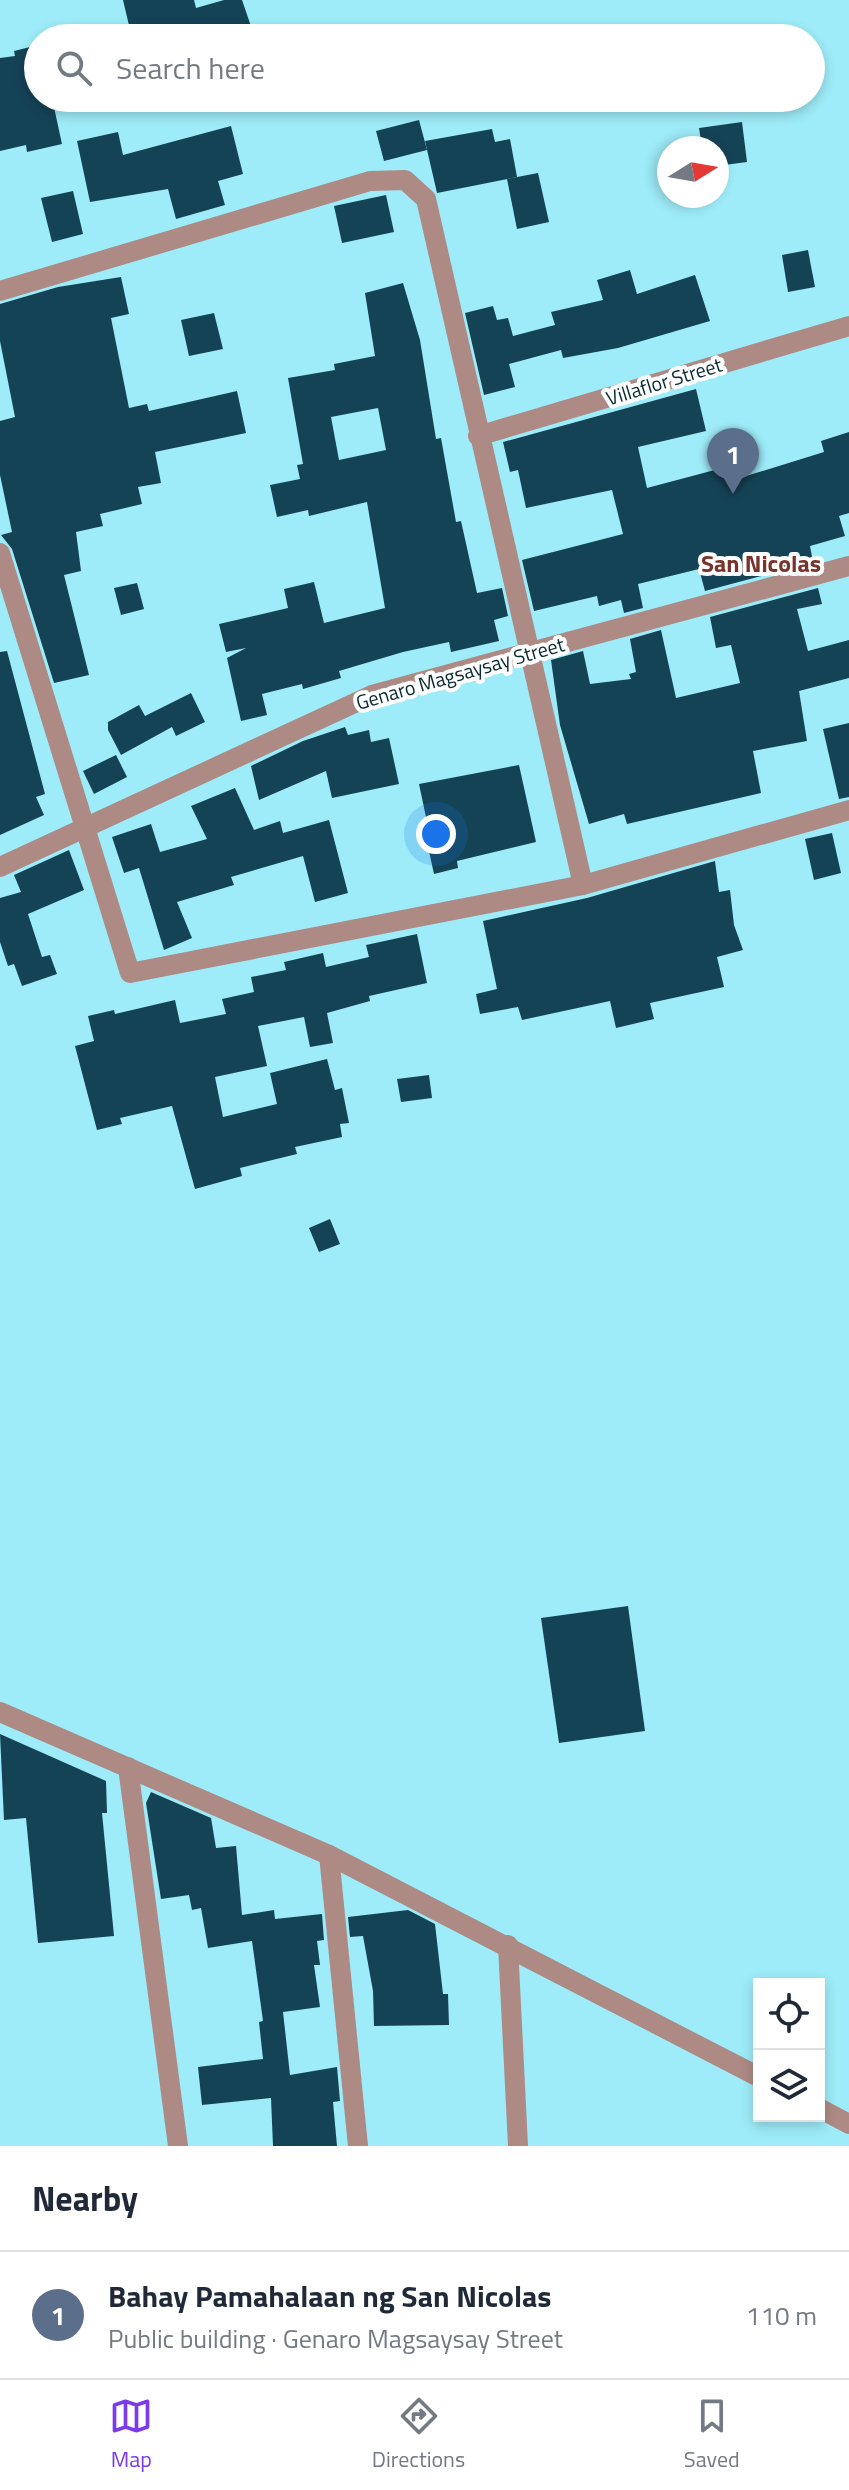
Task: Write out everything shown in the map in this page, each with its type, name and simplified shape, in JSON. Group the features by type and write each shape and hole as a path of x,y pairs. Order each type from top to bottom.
{"street":[{"path":"0,291 370,181 405,180 426,199 478,436 532,651 583,885"},
{"name":"Villaflor Street","path":"478,436 849,326"},
{"path":"0,553 130,973 583,885 849,810"},
{"name":"Genaro Magsaysay Street","path":"0,867 372,695 849,566"},
{"path":"0,1712 329,1855 753,2074"},
{"path":"128,1767 178,2146"},
{"path":"329,1855 358,2146"},
{"path":"508,1945 518,2146"},
{"path":"825,2111 849,2124"}],"building":[{"path":"123,0 194,0 196,8 224,0 242,0 250,24 129,24"},
{"path":"24,48 24,112 55,112 62,144 27,152 26,145 0,151 0,58 15,56 14,51"},
{"path":"419,120 427,150 384,161 376,131"},
{"path":"742,122 747,162 729,164 729,136 700,136 699,128"},
{"path":"231,126 243,174 218,181 225,205 176,219 168,189 90,202 77,141 118,132 123,155"},
{"path":"492,129 495,142 510,139 517,177 437,193 425,141"},
{"path":"538,173 549,222 517,229 507,179"},
{"path":"73,191 83,234 52,242 41,198"},
{"path":"386,195 394,232 342,243 334,206"},
{"path":"808,250 815,287 788,292 782,255"},
{"path":"630,270 637,294 695,275 710,321 618,348 563,358 561,350 509,364 515,387 484,395 465,313 493,306 497,320 508,318 513,336 555,325 551,312 603,300 597,280"},
{"path":"121,277 129,314 111,318 129,408 147,404 149,411 237,391 246,433 155,452 161,483 138,487 142,504 100,514 103,526 76,532 81,571 64,575 89,675 54,683 12,549 1,535 12,532 0,475 0,421 15,417 0,341 0,304 58,287"},
{"path":"403,283 420,340 436,439 441,438 456,522 461,521 477,593 502,588 508,616 494,620 499,641 451,652 449,642 403,652 339,671 341,678 303,689 302,684 262,694 267,715 241,721 227,658 246,648 226,652 219,624 288,608 284,589 314,582 324,623 385,608 367,502 309,516 308,510 277,517 270,485 300,479 297,465 303,464 288,378 335,370 334,364 375,356 365,293","holes":["378,408 386,450 339,460 331,417"]},
{"path":"214,313 223,349 189,356 181,320"},
{"path":"696,389 706,431 638,447 647,488 726,467 730,481 824,452 821,441 849,432 849,513 839,516 845,536 810,546 813,562 705,591 699,569 638,584 643,608 624,613 621,600 599,606 597,596 534,611 522,560 623,534 612,490 526,508 518,470 510,472 503,442"},
{"path":"137,583 144,609 121,615 114,588"},
{"path":"818,588 822,604 797,609 808,651 849,640 849,678 799,691 807,741 753,751 761,793 627,824 624,814 589,824 560,725 551,660 583,651 590,684 631,679 629,674 636,672 630,639 661,630 676,698 740,683 731,645 716,648 710,617"},
{"path":"7,651 45,794 36,797 44,815 0,835 0,652"},
{"path":"191,693 205,722 176,736 172,727 121,755 108,730 108,722 139,705 145,716"},
{"path":"849,723 849,797 839,799 823,729"},
{"path":"345,727 348,735 369,730 371,742 389,738 399,784 332,798 326,771 259,800 251,766 303,741"},
{"path":"116,755 127,777 94,794 83,771"},
{"path":"519,765 536,842 457,861 458,868 434,874 427,842 431,841 419,784"},
{"path":"235,788 254,830 280,821 283,833 329,820 348,893 315,902 303,856 231,877 234,885 177,902 192,938 164,950 139,868 124,873 112,837 151,824 160,852 207,839 191,806"},
{"path":"832,833 841,873 814,880 805,839"},
{"path":"69,850 84,890 28,914 42,957 50,955 57,974 22,986 14,964 8,966 0,942 0,898 21,892 14,875"},
{"path":"715,861 719,892 730,890 734,925 743,950 717,957 724,987 650,1003 654,1019 616,1028 610,1001 522,1020 518,1007 480,1014 476,994 497,989 483,921 587,898"},
{"path":"417,934 427,983 369,996 370,1001 327,1013 333,1043 310,1047 304,1017 258,1026 267,1066 215,1077 223,1117 277,1104 270,1073 327,1059 335,1090 342,1088 349,1123 340,1124 342,1137 295,1147 297,1154 240,1168 242,1176 195,1189 172,1106 120,1118 122,1124 97,1130 75,1046 94,1041 88,1016 114,1010 115,1014 175,1000 180,1023 226,1014 222,999 254,992 251,977 286,970 284,962 323,953 326,967 369,957 366,945"},
{"path":"429,1075 432,1098 401,1102 397,1079"},
{"path":"330,1219 340,1244 319,1252 309,1228"},
{"path":"628,1606 645,1731 559,1743 541,1618"},
{"path":"0,1734 106,1781 107,1813 102,1813 114,1936 38,1943 26,1818 4,1820"},
{"path":"151,1792 211,1818 216,1848 236,1846 242,1915 274,1910 275,1919 322,1914 324,1940 317,1941 320,1965 314,1965 320,2007 283,2012 290,2075 337,2067 340,2101 333,2102 337,2146 273,2146 271,2098 202,2105 198,2067 263,2059 259,2022 263,2021 252,1941 208,1948 201,1908 192,1910 189,1895 161,1899 146,1803"},
{"path":"408,1910 435,1924 443,1994 448,1994 449,2025 374,2026 373,1991 363,1936 350,1937 348,1917"}],"place":[{"name":"Bahay Pamahalaan ng San Nicolas","path":"733,494"}],"district":[{"name":"San Nicolas","path":"761,563"}]}
